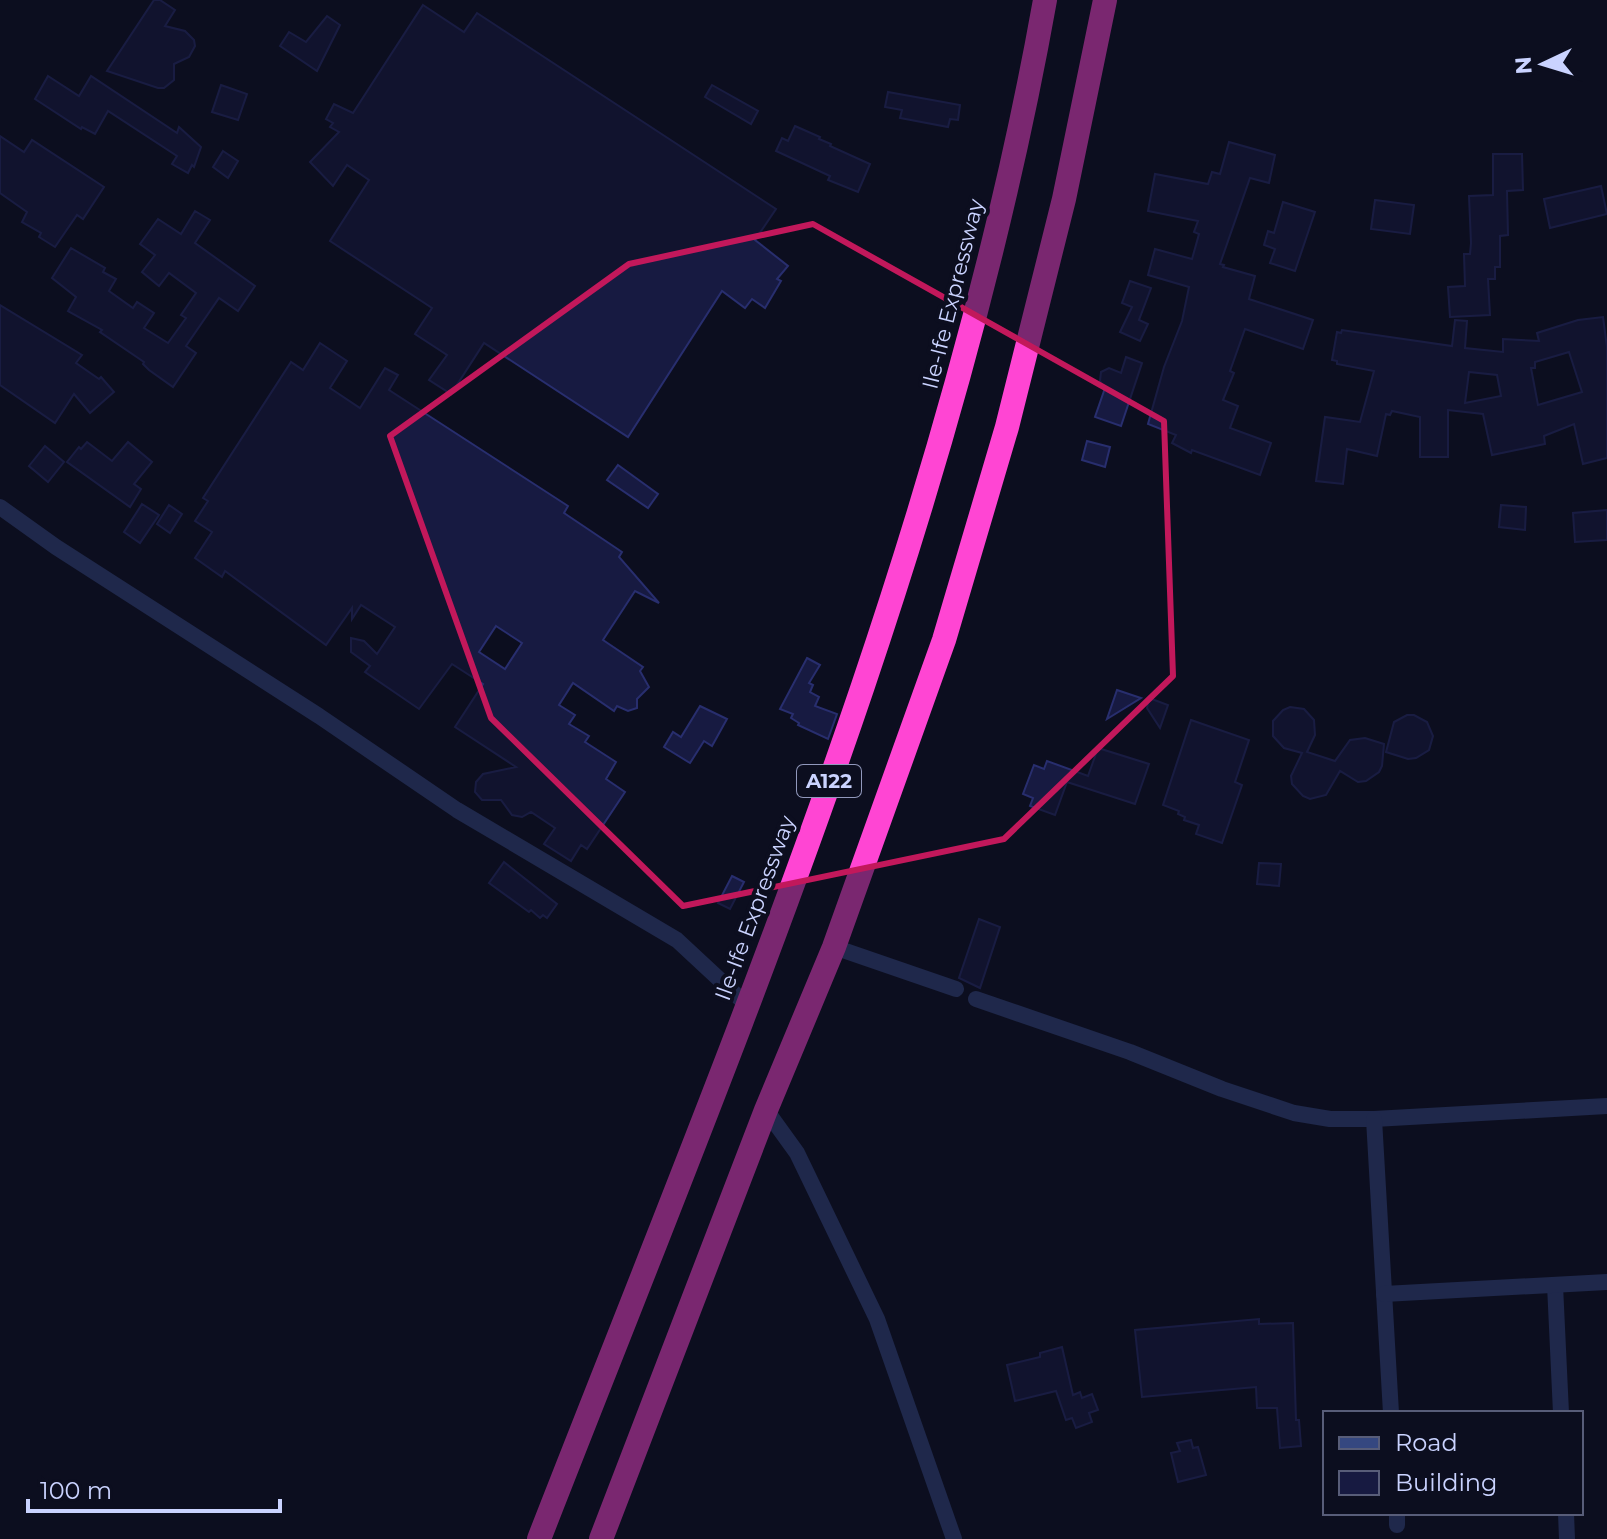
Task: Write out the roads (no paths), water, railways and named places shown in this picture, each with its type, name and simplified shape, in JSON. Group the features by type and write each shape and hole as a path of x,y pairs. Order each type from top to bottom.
{"highway":[{"name":"Ile-Ife Expressway","path":"539,1539 748,1006 885,621 942,439 1011,170 1045,0"},
{"name":"A122","path":"601,1539 766,1110 834,947 924,698 1007,427 1064,199 1105,0"}],"street":[{"path":"0,507 457,810 677,940 748,1006"},
{"path":"834,947 956,989"},
{"path":"976,999 1294,1113 1330,1119 1374,1119 1607,1106"},
{"path":"766,1110 797,1153 877,1319 954,1539"},
{"path":"1374,1119 1391,1411"},
{"path":"1384,1294 1607,1282"},
{"path":"1555,1285 1561,1411"},
{"path":"1566,1515 1567,1539"}]}
